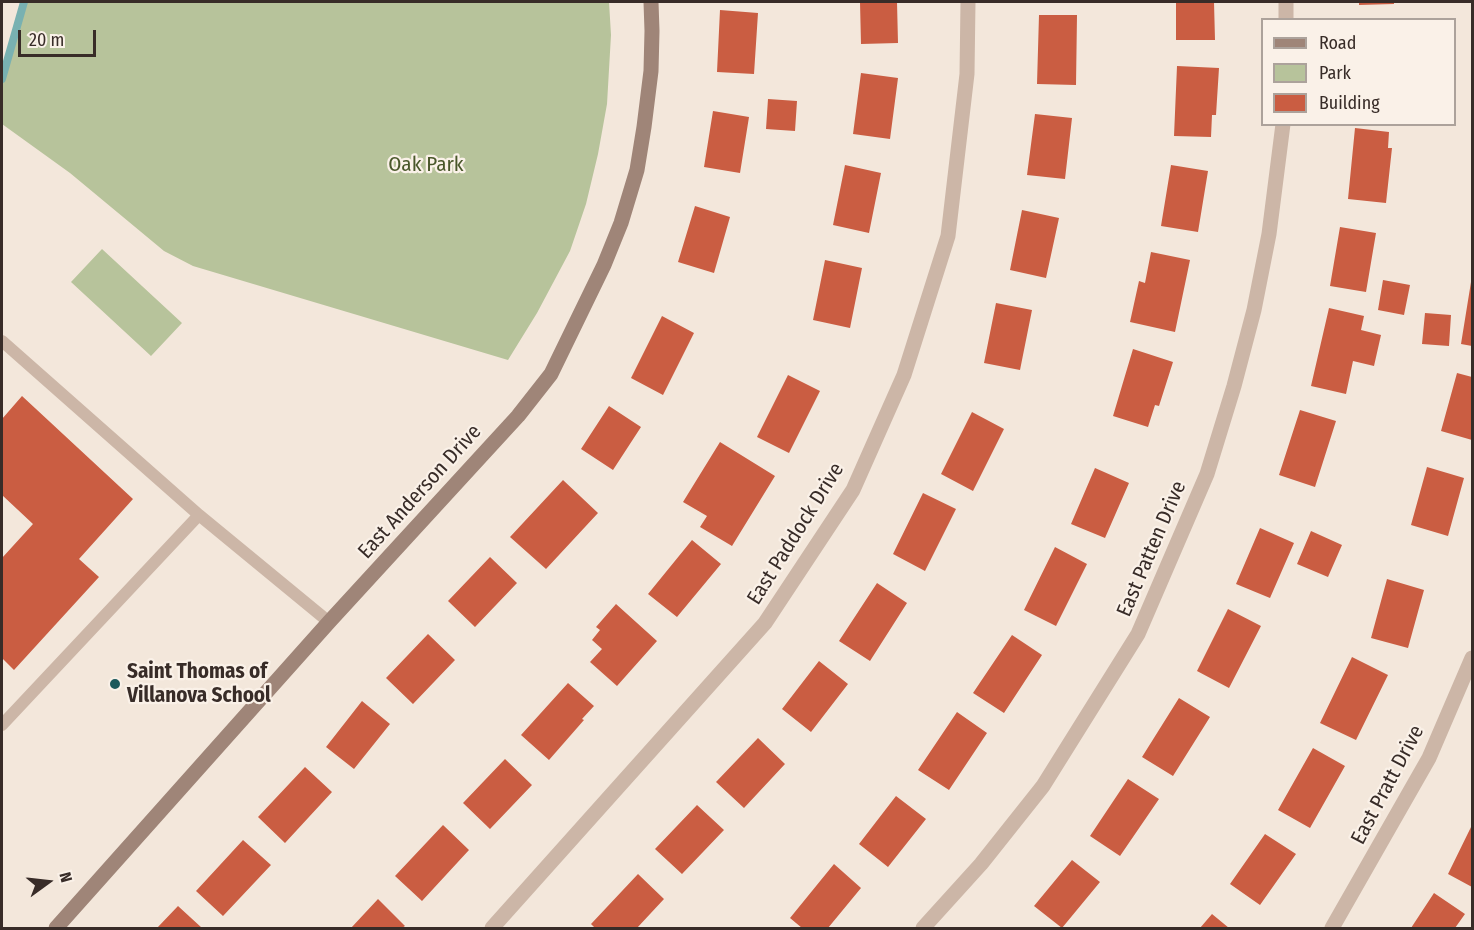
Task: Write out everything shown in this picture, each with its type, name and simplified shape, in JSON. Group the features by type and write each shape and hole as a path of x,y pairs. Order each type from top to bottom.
{"street":[{"name":"East Anderson Drive","path":"56,928 329,622 518,416 551,374 604,265 621,223 637,170 651,71 651,2"},
{"name":"East Paddock Drive","path":"492,928 765,623 852,490 904,375 948,236 967,74 968,2"},
{"path":"1286,2 1286,18"},
{"name":"East Patten Drive","path":"923,928 981,864 1043,786 1138,634 1207,474 1234,386 1254,310 1269,234 1283,126"},
{"name":"East Pratt Drive","path":"1332,928 1429,758 1473,658"}],"lane":[{"path":"2,341 199,515 329,622"},
{"path":"2,725 199,515"}],"green space":[{"name":"Oak Park","path":"24,2 609,2 611,35 607,104 586,204 570,251 537,313 508,360 193,266 164,251 70,173 2,124 2,79"},
{"path":"102,249 182,323 151,356 71,282"}],"building":[{"path":"860,2 897,2 898,43 861,44"},
{"path":"1176,2 1214,2 1215,40 1176,40"},
{"path":"1359,2 1394,2 1394,4 1359,5"},
{"path":"720,10 758,13 754,74 717,72"},
{"path":"1039,15 1077,15 1076,85 1037,84"},
{"path":"1177,66 1219,68 1216,115 1212,115 1211,137 1174,136"},
{"path":"861,73 898,78 890,139 853,134"},
{"path":"768,99 797,101 795,131 766,129"},
{"path":"713,111 749,117 740,173 704,167"},
{"path":"1035,114 1072,118 1065,179 1027,175"},
{"path":"1355,128 1389,132 1388,148 1392,148 1386,203 1348,199"},
{"path":"845,165 881,173 869,233 833,225"},
{"path":"1171,165 1208,171 1198,232 1161,226"},
{"path":"695,206 730,217 714,273 678,262"},
{"path":"1022,210 1059,218 1046,278 1010,270"},
{"path":"1340,227 1376,233 1366,292 1330,286"},
{"path":"1151,252 1190,260 1175,332 1130,322 1139,281 1145,283"},
{"path":"825,260 862,268 850,328 813,320"},
{"path":"1383,280 1410,285 1404,315 1378,310"},
{"path":"1472,282 1472,346 1461,344"},
{"path":"996,303 1032,310 1020,370 984,363"},
{"path":"1329,308 1364,316 1361,330 1381,335 1374,366 1353,361 1346,394 1311,386"},
{"path":"1425,313 1451,315 1449,346 1422,344"},
{"path":"662,316 694,333 663,395 631,378"},
{"path":"1133,349 1173,362 1159,406 1155,405 1148,427 1113,416"},
{"path":"1457,373 1472,377 1472,440 1441,431"},
{"path":"788,375 820,391 789,453 757,437"},
{"path":"22,396 133,499 79,559 99,577 14,670 2,658 2,558 33,524 2,495 2,419"},
{"path":"609,406 641,427 613,470 581,449"},
{"path":"1300,410 1336,421 1315,487 1279,475"},
{"path":"972,412 1004,429 973,491 941,474"},
{"path":"720,442 775,476 732,546 700,527 707,516 683,502"},
{"path":"1427,467 1464,478 1448,536 1411,525"},
{"path":"1095,468 1129,483 1105,538 1071,524"},
{"path":"563,480 598,513 546,569 510,537"},
{"path":"923,493 956,509 925,571 893,554"},
{"path":"1260,528 1294,543 1270,598 1236,584"},
{"path":"1311,531 1342,545 1328,577 1297,564"},
{"path":"692,540 721,564 677,617 648,594"},
{"path":"1055,547 1087,564 1056,626 1024,610"},
{"path":"490,557 517,583 475,627 448,601"},
{"path":"1387,579 1424,590 1408,648 1371,638"},
{"path":"877,583 907,603 870,661 839,641"},
{"path":"616,604 657,641 617,686 590,662 602,649 592,640 600,630 596,627"},
{"path":"1228,609 1261,626 1229,688 1197,671"},
{"path":"428,634 455,660 413,704 386,678"},
{"path":"1012,635 1042,655 1004,713 973,693"},
{"path":"1352,657 1388,675 1356,740 1320,723"},
{"path":"819,661 848,684 811,732 782,709"},
{"path":"568,683 594,706 549,760 521,735"},
{"path":"1179,698 1210,717 1173,776 1142,757"},
{"path":"362,701 390,724 354,769 326,747"},
{"path":"957,712 987,733 949,790 918,770"},
{"path":"758,738 785,764 744,808 716,782"},
{"path":"1313,748 1345,766 1310,828 1278,810"},
{"path":"505,759 532,785 490,829 463,803"},
{"path":"305,767 332,792 285,843 258,817"},
{"path":"1128,779 1159,799 1120,856 1090,836"},
{"path":"896,796 926,819 888,867 859,844"},
{"path":"697,805 724,830 682,874 655,849"},
{"path":"443,825 469,850 422,901 395,876"},
{"path":"1472,825 1472,887 1448,874"},
{"path":"1265,834 1296,854 1260,905 1230,884"},
{"path":"243,840 271,865 223,916 196,891"},
{"path":"1072,860 1100,882 1062,928 1034,906"},
{"path":"834,864 861,888 828,928 802,928 790,918"},
{"path":"638,874 664,899 637,928 595,928 591,924"},
{"path":"1434,893 1465,914 1455,928 1411,928"},
{"path":"378,899 405,926 402,928 351,928"},
{"path":"178,906 202,928 157,928"},
{"path":"1212,914 1229,928 1200,928"}],"waterway":[{"path":"2,79 24,2"}],"place":[{"name":"Saint Thomas of Villanova School","path":"115,684"}]}
